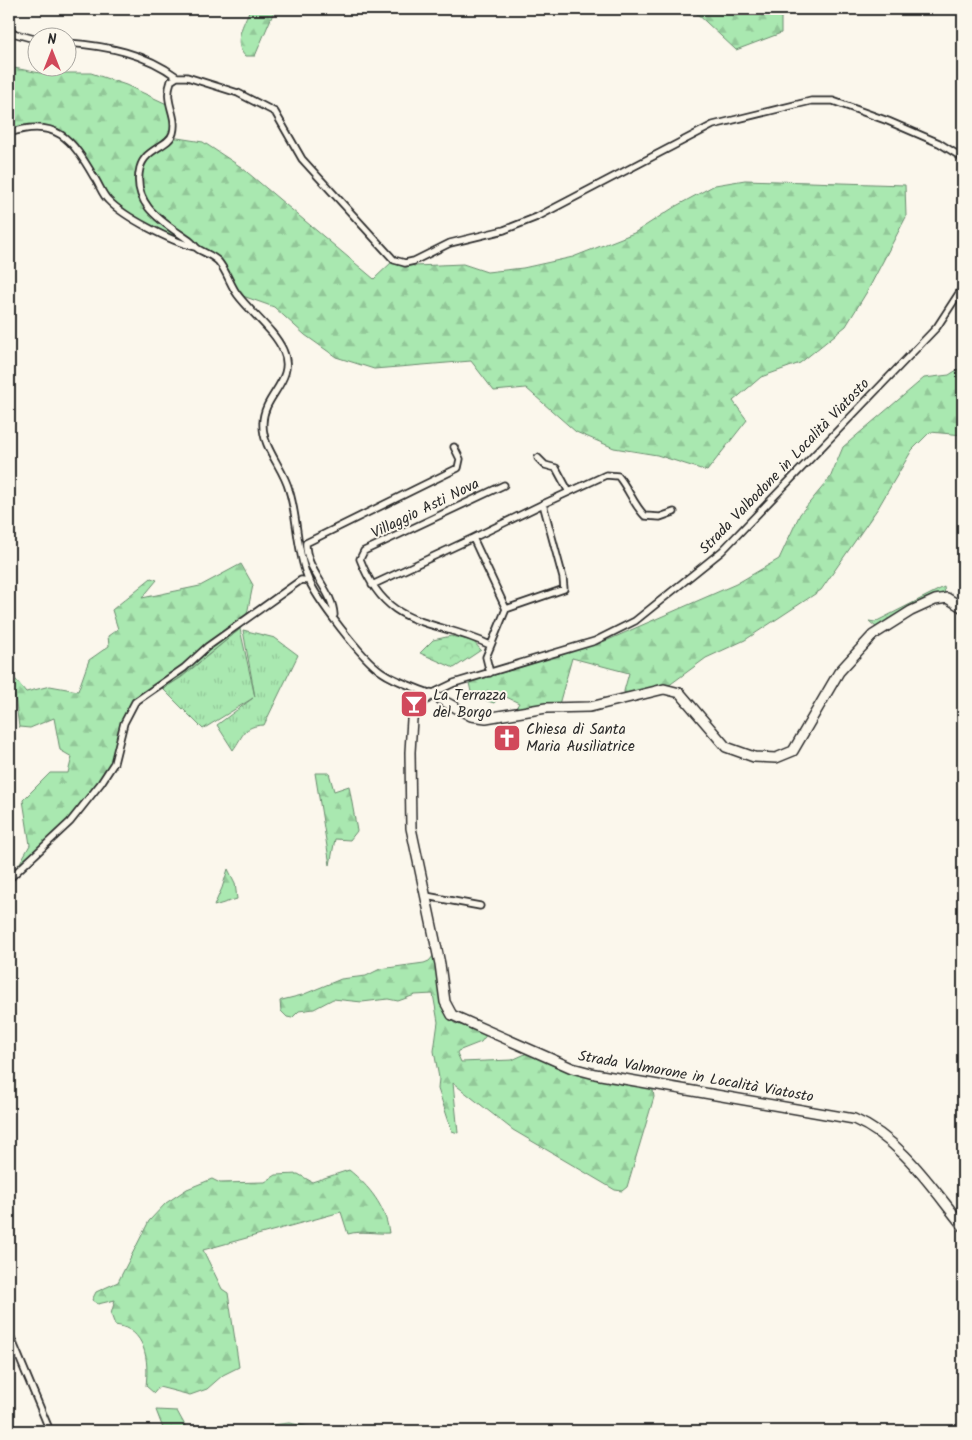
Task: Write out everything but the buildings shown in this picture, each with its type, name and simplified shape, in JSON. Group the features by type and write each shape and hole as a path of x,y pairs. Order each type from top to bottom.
{"street":[{"path":"9,32 28,38"},
{"path":"78,44 109,47 124,52 159,64 177,77"},
{"path":"963,158 939,143 879,118 833,101 810,101 713,125 537,217 504,230 450,243 414,261 405,263 394,260 302,159 275,112 238,92 187,77 177,77 170,81 167,92 174,122 173,133 168,140 153,149 145,158 140,166 139,184 145,204 155,216 197,248 218,261 237,294 256,318 277,338 287,362 286,374 281,385 266,404 263,428 270,452 289,490 300,552 308,578 334,618 374,666 394,680 431,694 471,716 486,718 546,708 590,707 664,689 680,693 726,747 754,757 776,758 793,751 839,672 873,634 911,611 935,600 946,598 963,608"},
{"path":"9,134 28,126 51,128 76,146 108,200 148,228 197,248"},
{"name":"Strada Valbodone in Località Viatosto","path":"431,694 454,683 571,650 614,633 635,621 722,551 929,335 963,287"},
{"path":"334,618 331,604 311,564 306,543 458,468 460,459 454,447"},
{"path":"538,458 545,465 556,468 569,492"},
{"path":"372,585 606,475 618,476 626,485 635,505 646,516 660,517 674,512"},
{"name":"Villaggio Asti Nova","path":"490,645 469,635 423,624 401,613 386,601 372,585 360,559 364,551 504,485"},
{"path":"490,673 486,656 506,609 564,589 563,578 543,504"},
{"path":"473,538 506,609"},
{"path":"9,879 70,822 108,773 118,752 124,723 135,702 184,668 207,648 301,580 311,582"},
{"name":"Strada Valmorone in Località Viatosto","path":"431,694 415,709 410,752 411,828 440,964 445,1002 452,1015 572,1068 595,1074 854,1119 877,1130 906,1158 963,1226"},
{"path":"426,896 480,906"},
{"path":"9,1333 50,1431"}],"green space":[{"path":"250,9 275,9 255,56 245,56 241,51 239,39"},
{"path":"692,9 781,9 781,33 736,50"},
{"path":"9,67 28,71 28,78 78,78 78,73 91,73 126,85 169,105 172,114 171,137 203,142 241,167 374,279 394,260 414,266 463,264 487,272 523,268 573,257 634,233 676,206 715,185 745,180 905,185 906,217 868,290 846,326 800,363 761,377 733,401 747,420 707,471 657,455 614,448 576,432 526,388 494,391 471,361 374,369 336,357 305,335 274,307 237,294 218,261 203,251 149,228 108,200 76,146 51,128 9,133"},
{"path":"963,366 963,435 930,432 912,450 878,508 821,590 745,640 706,658 664,689 625,699 624,691 629,673 572,658 558,708 513,713 519,703 500,694 494,703 472,696 469,683 608,640 736,584 779,559 800,514 830,478 843,447 924,378 949,375"},
{"path":"241,564 253,585 246,619 240,629 181,677 163,689 161,686 130,709 118,751 86,803 13,875 30,845 23,800 50,773 68,773 72,757 60,750 54,718 30,728 19,727 15,697 9,687 9,676 11,674 26,692 50,686 78,691 89,660 109,646 108,636 118,629 112,610 151,578 157,580 142,598 200,586"},
{"path":"944,587 945,595 877,628 869,621 875,622"},
{"path":"240,629 255,697 243,630 275,638 298,655 264,725 248,729 233,750 217,725 253,698 203,729 163,689 182,677"},
{"path":"451,636 473,641 481,650 454,668 420,653 433,640"},
{"path":"315,773 329,773 334,791 349,786 357,831 350,840 335,839 330,865"},
{"path":"228,869 235,883 237,899 214,906 222,888"},
{"path":"435,954 446,1008 454,1023 487,1034 481,1042 458,1051 461,1062 512,1060 532,1051 572,1068 652,1083 654,1097 627,1187 622,1191 615,1190 513,1130 453,1083 458,1133 452,1131 438,1089 439,1078 434,1051 438,1022 433,994 415,995 398,1001 388,999 362,1002 333,999 314,1009 299,1011 292,1018 287,1017 281,1011 280,1001 282,1000 302,995 341,979 366,976 380,969 424,963 429,961"},
{"path":"349,1170 370,1190 384,1214 389,1233 358,1232 348,1234 341,1212 203,1250 222,1289 228,1293 239,1367 223,1375 207,1389 190,1395 159,1387 154,1393 146,1386 147,1366 143,1347 133,1333 115,1325 111,1314 115,1300 98,1304 92,1300 96,1292 118,1282 149,1221 166,1203 187,1189 212,1179 220,1183 265,1182 276,1175 298,1174 312,1182"},
{"path":"156,1410 177,1411 188,1431 164,1431"},
{"path":"289,1423 310,1427 314,1431 256,1431 272,1425"}],"place":[{"name":"La Terrazza del Borgo","path":"414,704"},
{"name":"Chiesa di Santa Maria Ausiliatrice","path":"507,738"}]}
